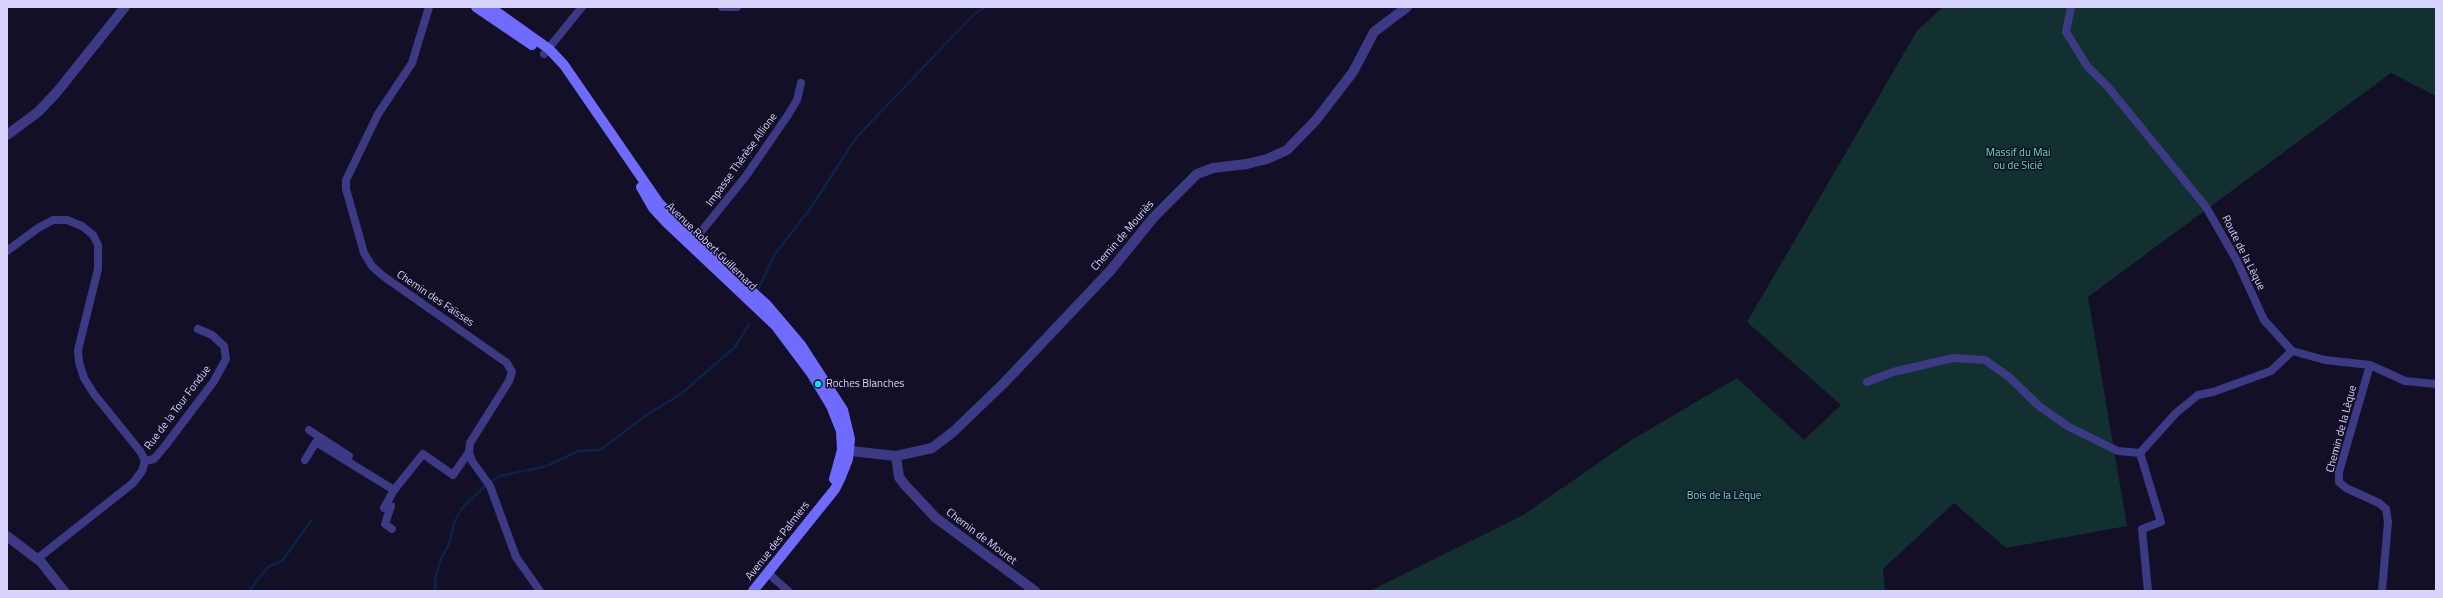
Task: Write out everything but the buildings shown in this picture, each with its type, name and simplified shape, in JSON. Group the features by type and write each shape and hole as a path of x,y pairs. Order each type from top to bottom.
{"main road":[{"name":"Avenue Robert Guillemard","path":"476,7 546,52"},
{"name":"Avenue Robert Guillemard","path":"490,7 546,52 614,144 653,208 767,305 801,345 843,410 849,429 845,450"},
{"name":"Avenue des Palmiers","path":"753,591 821,506 841,477 845,450"}],"street":[{"path":"7,135 38,112 57,92 110,24 126,7"},
{"name":"Chemin des Faïsses","path":"429,7 412,63 378,114 346,180 346,190 364,253 372,266 382,276 507,363 512,372 509,381 470,443 469,452"},
{"path":"546,52 582,7"},
{"path":"722,7 737,7"},
{"name":"Chemin de Mouriès","path":"845,450 896,456 932,448 953,432 1044,341 1110,271 1154,217 1197,174 1213,168 1247,164 1267,159 1288,150 1316,120 1353,72 1374,32 1407,7"},
{"name":"Route de la Lèque","path":"2071,7 2066,32 2087,66 2108,87 2206,207 2237,261 2264,320 2292,351"},
{"name":"Impasse Thérèse Allione","path":"693,243 746,176 788,116 797,100 800,83"},
{"name":"Rue de la Tour Fondue","path":"7,251 38,228 53,220 67,220 82,226 93,235 98,245 98,269 78,350 79,362 84,378 94,394 140,451 145,461 142,471 132,482 37,559"},
{"name":"Rue de la Tour Fondue","path":"145,461 154,459 165,446 214,381 226,359 224,346 212,335 198,329"},
{"path":"2140,453 2176,413 2198,395 2213,392 2271,371 2292,351 2325,360 2370,365 2405,381 2436,384"},
{"path":"1867,382 1893,372 1953,358 1985,360 2009,377 2038,406 2069,427 2118,451 2140,453"},
{"name":"Chemin de la Lèque","path":"2370,365 2339,472 2339,482 2346,488 2379,503 2386,509 2388,522 2382,591"},
{"path":"309,430 354,459 356,466"},
{"path":"305,460 316,442 394,490"},
{"path":"392,529 384,524 391,506 385,506 394,490 423,454 454,475 469,452"},
{"path":"469,452 472,461 490,486 516,557 540,591"},
{"path":"2140,453 2161,522 2142,529 2148,591"},
{"name":"Chemin de Mouret","path":"896,456 899,477 936,518 1035,591"},
{"path":"7,536 37,559 64,591"},
{"path":"768,573 788,591"}],"green space":[{"name":"Massif du Mai ou de Sicié","path":"1943,7 2436,7 2436,96 2391,73 2088,297 2127,526 2006,548 1954,503 1883,569 1885,591 1370,591 1523,515 1633,439 1737,378 1804,440 1841,405 1747,322 1917,31"}],"waterway":[{"path":"758,290 774,255 808,212 856,138 975,13 986,7"},
{"path":"490,482 500,476 547,466 578,451 600,450 648,414 681,394 735,347 749,324"},
{"path":"435,591 435,579 440,561 449,544 454,523 462,508 486,485"},
{"path":"249,591 268,567 282,561 311,521"}],"place":[{"name":"Roches Blanches","path":"818,384"}],"park label":[{"name":"Bois de la Lèque","path":"1724,496"}]}
